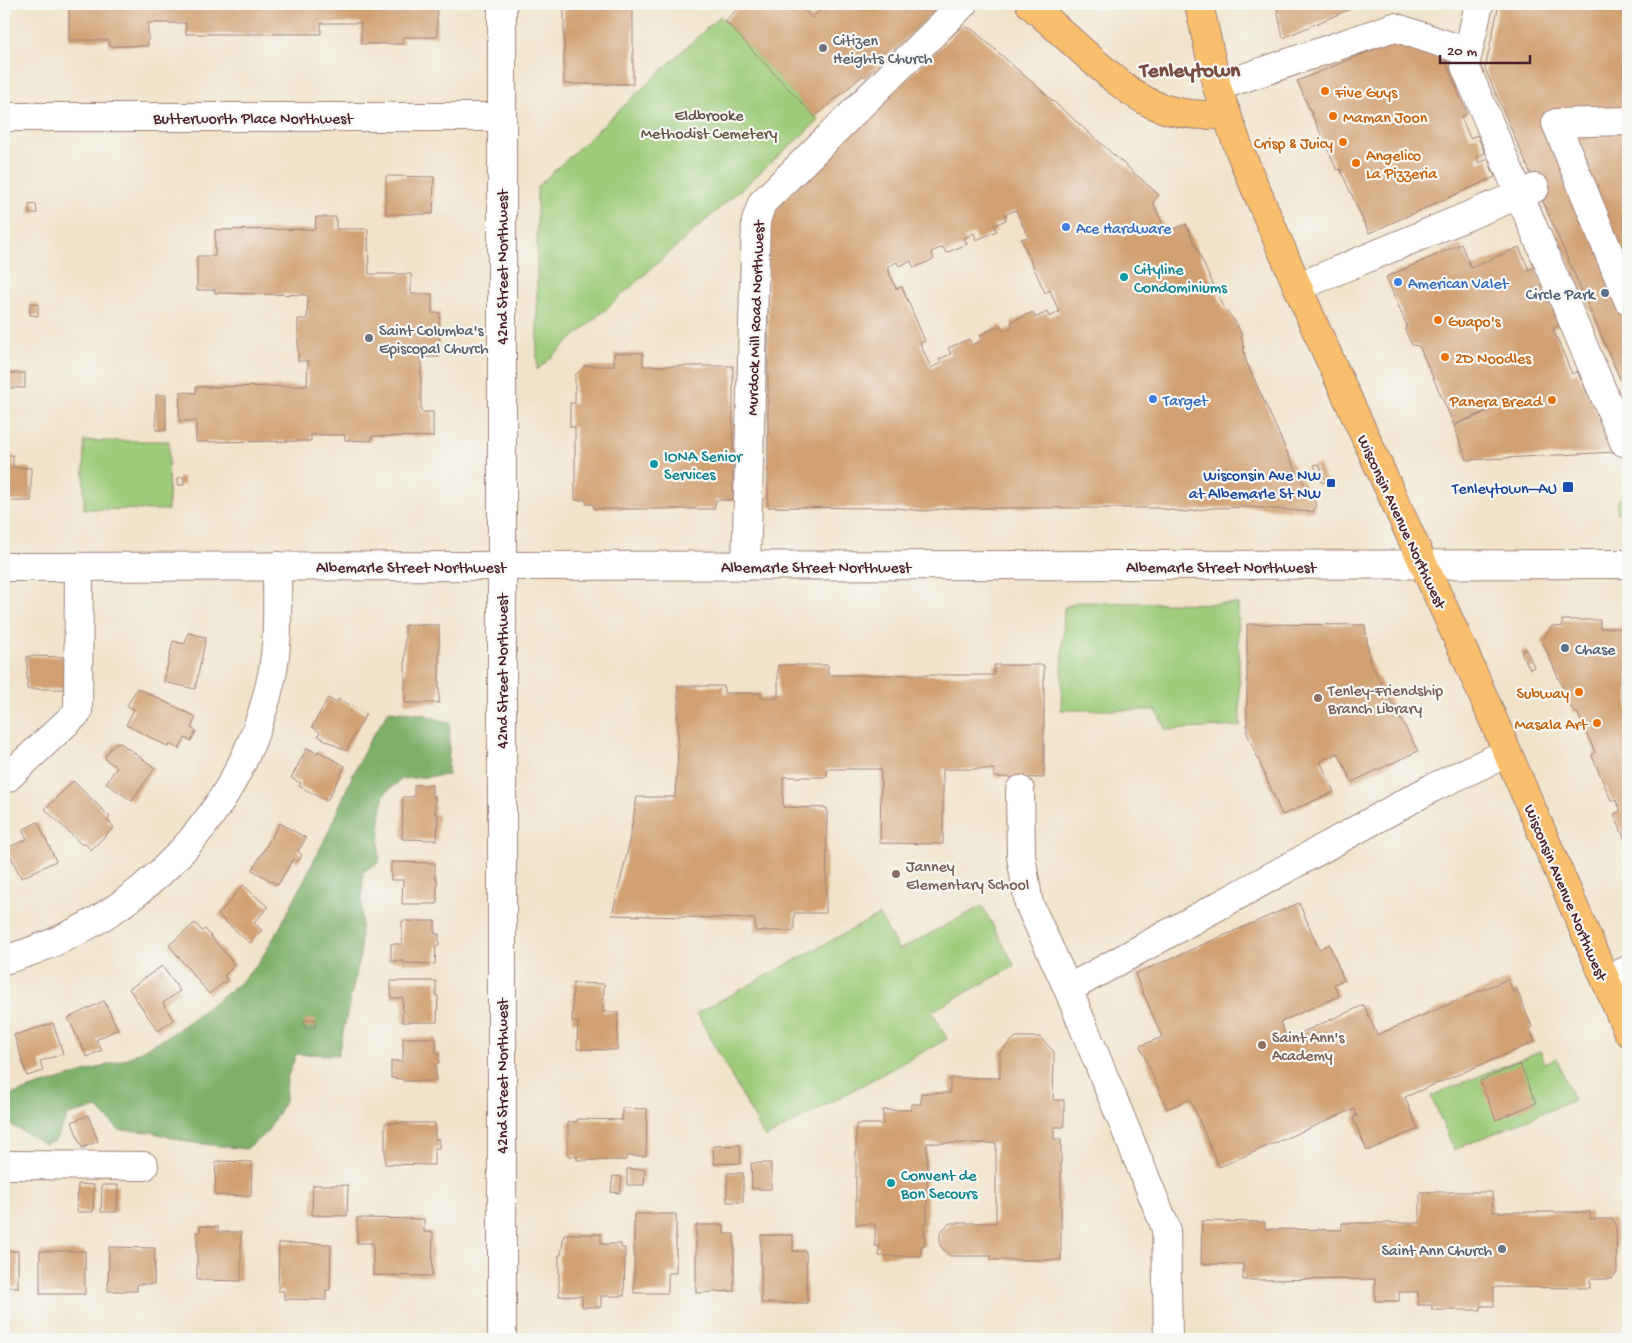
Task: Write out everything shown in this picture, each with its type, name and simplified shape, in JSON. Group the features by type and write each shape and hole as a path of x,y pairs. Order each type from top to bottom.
{"main road":[{"path":"1030,4 1116,82 1135,96 1148,103 1179,113 1203,116 1227,114"},
{"name":"Wisconsin Avenue Northwest","path":"1199,4 1217,87 1239,150 1298,287 1507,753 1617,975 1628,1032"}],"street":[{"name":"42nd Street Northwest","path":"502,4 502,1339"},
{"name":"Murdock Mill Road Northwest","path":"746,566 756,221 762,203 962,4"},
{"path":"1479,4 1465,66 1528,191 1624,442 1628,442"},
{"path":"1217,87 1394,27 1468,52"},
{"name":"Butterworth Place Northwest","path":"4,117 502,116"},
{"path":"1628,121 1556,123 1628,300"},
{"path":"1298,287 1528,191"},
{"name":"Albemarle Street Northwest","path":"4,567 1628,564"},
{"path":"4,960 60,940 118,907 158,876 177,858 210,819 236,776 247,753 264,705 272,674 276,645 277,566"},
{"path":"4,778 7,778 78,712 79,567"},
{"path":"1068,990 1432,788 1507,753"},
{"path":"1020,790 1020,856 1029,904 1068,990 1166,1228 1168,1339"},
{"path":"4,1165 144,1166"}],"green space":[{"name":"Eldbrooke Methodist Cemetery","path":"720,16 819,120 537,370 537,187"},
{"path":"84,441 169,441 168,510 84,509"},
{"path":"1620,498 1628,498 1628,513 1618,513 1617,505"},
{"path":"1077,602 1238,604 1240,726 1166,730 1156,710 1061,710 1064,608"},
{"path":"389,711 423,714 450,723 448,775 402,779 384,794 380,820 379,862 363,872 360,956 338,1055 296,1054 287,1079 285,1101 267,1132 246,1149 187,1142 151,1132 119,1130 97,1108 68,1115 55,1141 45,1144 4,1121 4,1097 126,1059 172,1034 241,982 260,961 280,927 328,833 368,743"},
{"path":"982,906 1015,966 932,1011 947,1039 765,1138 697,1013 879,915 899,950"},
{"path":"1540,1051 1545,1063 1556,1058 1574,1100 1454,1150 1431,1096"}],"building":[{"path":"69,4 437,4 437,37 403,37 403,44 361,44 361,23 321,23 321,34 186,34 186,23 148,23 148,46 109,46 109,40 69,40"},
{"path":"564,4 633,4 633,84 564,84"},
{"name":"Citizen Heights Church","path":"743,4 798,4 812,18 826,4 935,4 938,7 865,77 863,75 815,117 725,21"},
{"path":"1276,4 1353,4 1355,7 1283,38"},
{"name":"Circle Park","path":"1499,4 1628,4 1628,397 1485,69"},
{"name":"Cityline Condominiums","path":"965,27 972,29 1159,195 1153,202 1166,232 1186,224 1223,307 1235,321 1241,333 1246,361 1291,461 1316,504 1313,512 1249,507 1213,508 1184,512 1158,508 950,508 924,511 896,508 768,507 768,211 958,30","holes":["1016,210 1028,237 1021,239 1045,293 1050,290 1059,312 1049,317 1047,312 1035,318 1033,312 1011,322 1013,327 1003,331 1001,325 980,335 982,340 972,345 969,339 948,348 951,354 939,359 941,363 931,368 920,343 925,341 902,287 896,289 887,267 897,262 899,266 911,261 914,268 934,259 931,252 943,247 946,253 967,244 964,238 974,233 976,240 997,231 994,225 1006,220 1004,215"]},
{"path":"1395,41 1444,58 1467,114 1461,117 1470,138 1477,135 1485,153 1477,157 1479,163 1488,159 1495,177 1369,233 1340,169 1337,170 1297,81"},
{"path":"386,176 434,177 433,214 386,214"},
{"path":"36,204 37,213 29,214 29,205"},
{"name":"Saint Columba's Episcopal Church","path":"316,217 336,217 336,229 368,229 369,274 411,274 411,294 432,294 432,313 440,313 439,357 421,357 421,412 433,412 433,437 372,436 372,441 345,440 345,435 311,435 311,441 196,442 196,421 179,421 180,392 196,393 196,387 307,386 308,361 298,361 298,319 307,319 308,295 215,293 215,290 197,290 197,256 215,256 215,230 315,229"},
{"path":"1461,244 1471,268 1519,247 1529,270 1535,267 1560,325 1553,329 1572,374 1577,371 1614,452 1467,460 1454,426 1512,400 1454,425 1419,346 1412,345 1405,330 1407,326 1386,277"},
{"path":"30,303 38,304 38,316 30,315"},
{"name":"IONA Senior Services","path":"614,353 643,353 643,366 733,366 733,500 716,500 714,509 594,509 593,504 586,504 586,500 575,500 575,427 570,427 570,403 575,403 575,375 585,366 614,366"},
{"path":"9,373 25,373 25,388 9,388"},
{"path":"156,395 166,395 166,430 156,430"},
{"path":"4,455 13,455 13,467 31,468 31,501 4,501"},
{"path":"1319,464 1326,481 1322,483 1314,465"},
{"path":"184,477 184,485 178,485 178,478"},
{"path":"1562,620 1600,620 1600,628 1628,628 1628,847 1614,814 1620,811 1620,809 1616,800 1611,800 1592,756 1595,752 1577,712 1574,713 1542,641 1552,626 1562,627"},
{"name":"Tenley-Friendship Branch Library","path":"1247,624 1365,625 1370,662 1418,751 1352,782 1338,753 1320,761 1334,792 1282,815 1247,733"},
{"path":"405,625 439,625 439,703 405,703"},
{"path":"188,633 206,637 195,689 164,682 173,641 185,644"},
{"path":"1526,649 1534,667 1530,669 1521,652"},
{"path":"27,656 67,657 67,689 27,689"},
{"path":"778,665 828,665 828,675 994,675 994,665 1044,665 1044,778 994,777 994,769 943,769 943,844 880,843 881,769 827,769 827,777 783,777 783,807 827,808 826,913 794,913 794,931 755,931 755,919 612,915 627,854 637,797 675,797 678,753 678,686 724,686 724,693 761,693 761,698 778,698"},
{"path":"137,688 196,717 191,728 196,731 191,741 185,738 179,749 170,744 169,747 126,725 134,709 127,706"},
{"path":"328,698 336,703 338,699 366,714 346,751 318,736 320,732 312,727"},
{"path":"119,742 155,768 132,801 106,783 117,767 106,760 105,756 114,744"},
{"path":"307,748 317,753 318,751 345,766 327,801 299,786 301,783 291,778"},
{"path":"73,781 110,817 107,821 114,827 91,850 84,843 82,845 45,809"},
{"path":"414,785 432,785 432,796 435,796 435,814 438,814 437,840 402,839 403,797 414,797"},
{"path":"38,822 56,861 21,878 7,848 27,839 22,830"},
{"path":"280,823 306,838 298,851 302,855 298,862 293,859 278,885 252,870"},
{"path":"391,862 435,863 437,904 402,904 403,880 391,880"},
{"path":"243,885 268,907 254,923 262,930 250,943 218,915"},
{"path":"1299,903 1319,949 1329,944 1344,980 1334,984 1339,996 1280,1022 1287,1039 1364,1005 1377,1035 1508,979 1513,992 1517,990 1532,1027 1529,1028 1535,1042 1405,1097 1418,1129 1367,1151 1353,1118 1357,1116 1354,1109 1219,1167 1190,1099 1167,1109 1140,1046 1162,1037 1135,974"},
{"path":"402,921 435,921 435,934 439,934 439,946 436,946 435,964 391,961 391,944 402,944"},
{"path":"195,923 202,931 205,929 235,965 224,976 227,980 209,994 169,945"},
{"path":"162,966 180,991 163,1003 173,1020 158,1031 129,989"},
{"path":"391,981 436,981 436,996 438,996 437,1022 402,1022 403,998 391,998"},
{"path":"573,983 604,984 603,1012 618,1012 617,1050 577,1049 578,1022 572,1022"},
{"path":"104,1001 118,1029 96,1040 102,1050 87,1057 68,1018"},
{"path":"315,1019 315,1027 305,1028 304,1020"},
{"path":"53,1023 63,1054 40,1061 43,1071 27,1076 14,1035"},
{"name":"Convent de Bon Secours","path":"1016,1037 1040,1037 1054,1052 1053,1100 1064,1100 1064,1127 1054,1127 1054,1139 1061,1139 1061,1260 991,1260 991,1256 950,1256 940,1246 940,1232 950,1223 996,1223 996,1143 927,1143 927,1224 924,1224 925,1246 921,1246 921,1256 879,1256 879,1246 875,1246 875,1224 856,1224 856,1124 883,1124 883,1110 911,1110 911,1104 921,1104 921,1093 950,1093 950,1078 1000,1078 1000,1052"},
{"path":"403,1038 436,1038 436,1053 439,1053 439,1063 436,1064 436,1081 403,1081 403,1079 391,1078 391,1061 403,1061"},
{"path":"1520,1064 1536,1103 1496,1120 1480,1081"},
{"path":"622,1108 647,1109 646,1156 626,1156 626,1160 577,1160 577,1156 568,1156 568,1122 577,1122 577,1119 622,1120"},
{"path":"88,1115 98,1141 82,1148 72,1122"},
{"path":"385,1123 435,1123 435,1139 439,1139 439,1148 434,1148 434,1165 385,1164"},
{"path":"740,1145 741,1163 714,1164 713,1146"},
{"path":"216,1161 252,1162 251,1196 215,1195"},
{"path":"751,1163 771,1163 771,1189 752,1189"},
{"path":"627,1169 645,1169 644,1185 627,1185"},
{"path":"727,1173 743,1173 743,1202 727,1202"},
{"path":"613,1176 622,1177 620,1193 611,1192"},
{"path":"78,1184 94,1185 93,1212 77,1212"},
{"path":"102,1185 118,1185 117,1212 101,1212"},
{"path":"313,1185 348,1185 347,1216 312,1215"},
{"name":"Saint Ann Church","path":"1420,1192 1492,1192 1493,1212 1590,1212 1590,1219 1612,1219 1616,1224 1617,1273 1611,1279 1590,1279 1590,1288 1494,1287 1494,1306 1481,1306 1481,1310 1432,1310 1432,1305 1418,1305 1418,1292 1399,1292 1399,1301 1375,1301 1375,1279 1243,1280 1243,1264 1201,1264 1202,1221 1265,1222 1265,1229 1342,1230 1342,1223 1420,1223"},
{"path":"634,1214 676,1214 676,1273 668,1273 668,1293 634,1293"},
{"path":"357,1218 424,1219 424,1232 433,1232 432,1276 373,1275 373,1243 357,1243"},
{"path":"696,1225 724,1225 724,1234 734,1234 734,1291 696,1293"},
{"path":"200,1226 218,1227 218,1232 241,1232 241,1281 197,1280 197,1232 200,1232"},
{"path":"564,1234 601,1234 601,1244 621,1244 621,1248 625,1248 624,1296 601,1296 601,1307 582,1307 582,1296 559,1296 559,1255 561,1255"},
{"path":"761,1235 793,1235 793,1251 806,1251 807,1303 761,1303"},
{"path":"279,1243 331,1244 330,1290 326,1290 326,1300 284,1299 284,1291 278,1291"},
{"path":"109,1247 155,1248 154,1284 137,1284 137,1291 108,1291"},
{"path":"4,1251 18,1251 18,1287 4,1287"},
{"path":"40,1251 85,1251 85,1294 40,1294"}],"place":[{"name":"Citizen Heights Church","path":"823,48"},
{"name":"Five Guys","path":"1325,91"},
{"name":"Maman Joon","path":"1333,116"},
{"name":"Crisp & Juicy","path":"1343,142"},
{"name":"Angelico La Pizzeria","path":"1356,163"},
{"name":"Ace Hardware","path":"1066,227"},
{"name":"Cityline Condominiums","path":"1124,277"},
{"name":"American Valet","path":"1398,282"},
{"name":"Circle Park","path":"1605,293"},
{"name":"Guapo's","path":"1438,320"},
{"name":"Saint Columba's Episcopal Church","path":"369,338"},
{"name":"2D Noodles","path":"1445,357"},
{"name":"Target","path":"1153,399"},
{"name":"Panera Bread","path":"1552,400"},
{"name":"IONA Senior Services","path":"654,464"},
{"name":"Wisconsin Ave NW at Albemarle St NW","path":"1331,483"},
{"name":"Tenleytown–AU","path":"1568,487"},
{"name":"Chase","path":"1565,648"},
{"name":"Subway","path":"1579,692"},
{"name":"Tenley-Friendship Branch Library","path":"1318,698"},
{"name":"Masala Art","path":"1597,723"},
{"name":"Janney Elementary School","path":"896,874"},
{"name":"Saint Ann's Academy","path":"1262,1045"},
{"name":"Convent de Bon Secours","path":"891,1183"},
{"name":"Saint Ann Church","path":"1502,1249"}],"district":[{"name":"Tenleytown","path":"1190,69"}]}
